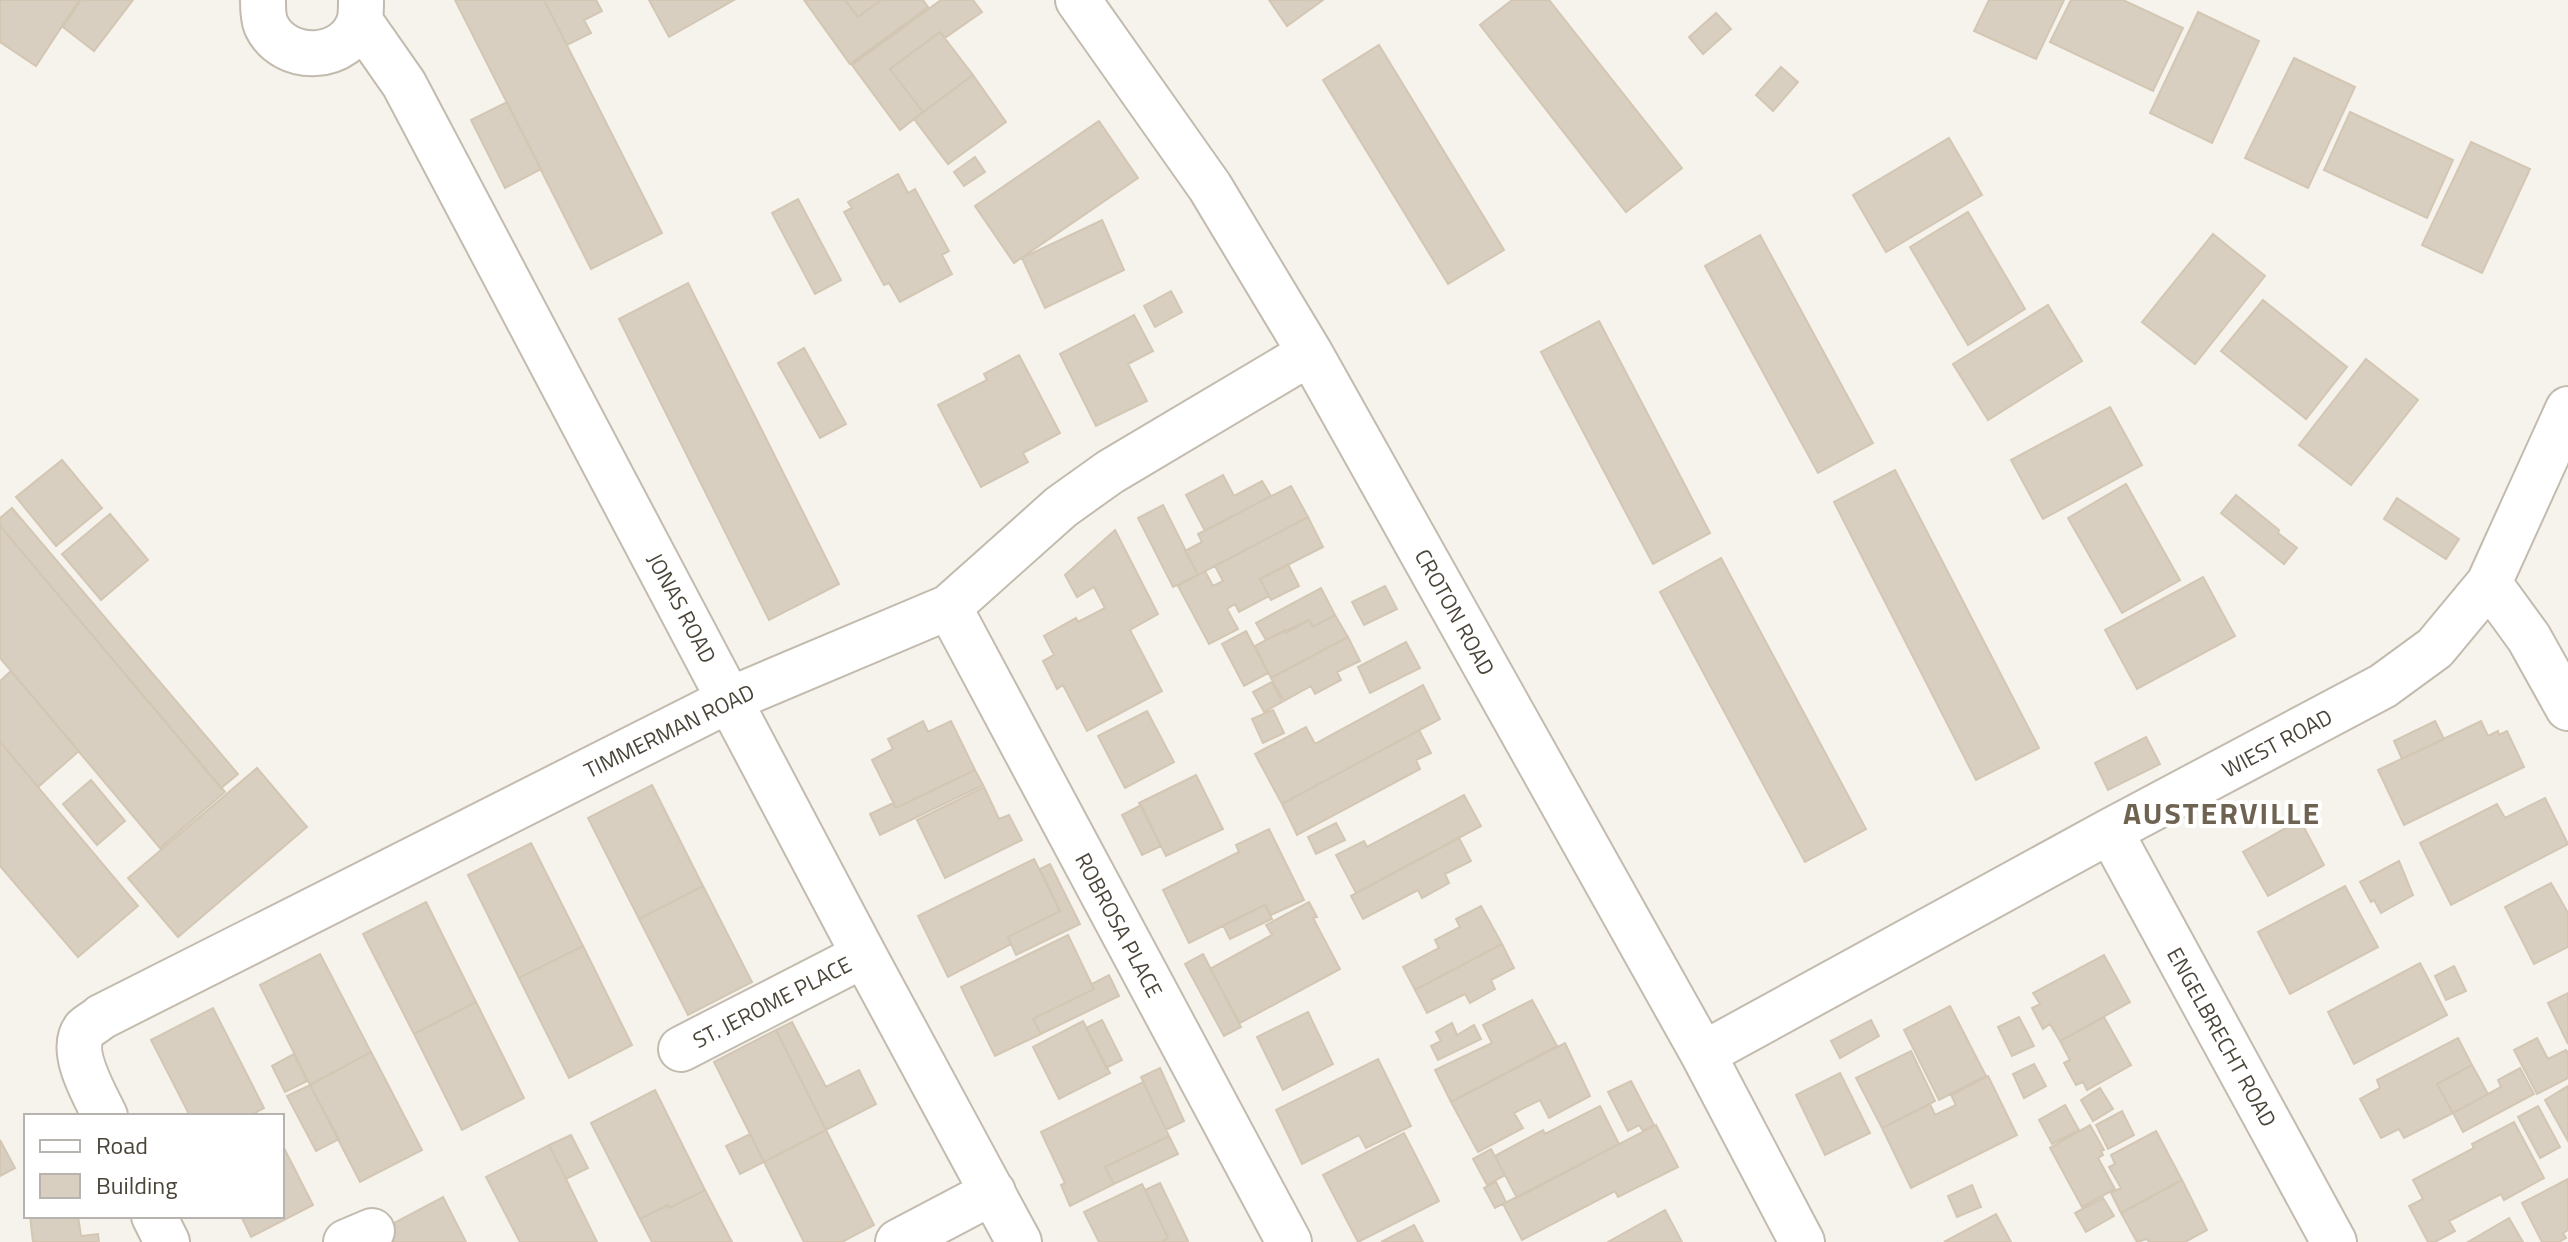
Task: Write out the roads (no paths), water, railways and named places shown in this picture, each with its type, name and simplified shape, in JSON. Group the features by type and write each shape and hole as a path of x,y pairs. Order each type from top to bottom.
{"street":[{"name":"JONAS ROAD","path":"263,0 266,25 281,44 302,54 326,53 347,41 360,10"},
{"name":"CROTON ROAD","path":"1078,0 1210,187 1310,353 1703,1054 1802,1242"},
{"name":"JONAS ROAD","path":"360,10 404,84 1019,1242"},
{"name":"TIMMERMAN ROAD","path":"104,1114 85,1073 78,1048 84,1030 101,1017 731,699 949,607 1061,507 1110,472 1310,353"},
{"name":"WIEST ROAD","path":"1703,1054 2110,831 2383,686 2435,648 2489,583 2568,409"},
{"path":"2489,583 2529,638 2568,708"},
{"name":"ROBROSA PLACE","path":"949,607 1289,1242"},
{"name":"ENGELBRECHT ROAD","path":"2110,831 2334,1242"},
{"name":"ST. JEROME PLACE","path":"681,1049 864,955"},
{"path":"898,1242 993,1192"},
{"path":"155,1218 167,1242"}],"district":[{"name":"AUSTERVILLE","path":"2222,813"}]}
